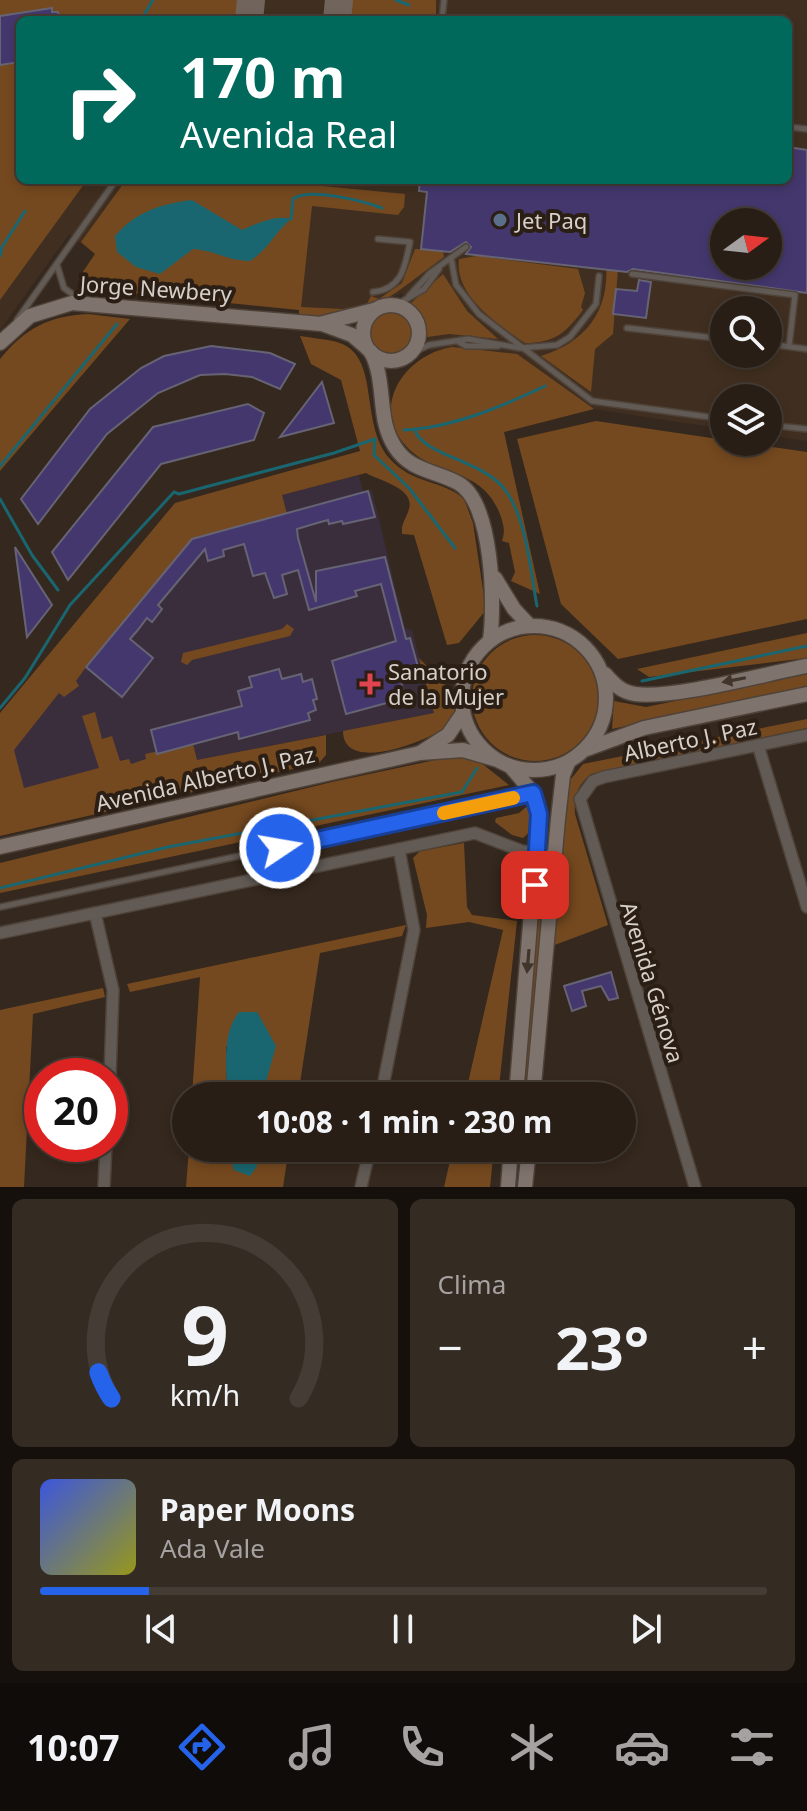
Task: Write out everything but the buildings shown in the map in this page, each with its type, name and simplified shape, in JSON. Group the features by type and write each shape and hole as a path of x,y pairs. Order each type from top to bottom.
{"main road":[{"path":"383,397 418,340 418,325 403,300 374,310 365,323 369,350 380,373 385,423 397,451 423,472 458,483 471,495 490,569 493,605 490,640"},
{"name":"Jorge Newbery","path":"4,339 43,310 87,303 322,324 352,335 369,350"},
{"name":"Jorge Newbery","path":"322,324 374,310"},
{"path":"369,350 386,360 407,356"},
{"path":"490,569 514,609 530,626"},
{"path":"807,666 662,694 634,694 618,689 584,645 564,632 530,626 509,630 490,640 466,674 463,713 475,739 494,759 510,767 535,771 568,763 587,749 644,728 807,694"},
{"path":"587,749 604,720 606,696 602,671"},
{"name":"Avenida Alberto J. Paz","path":"420,753 448,735 463,713"},
{"name":"Avenida Alberto J. Paz","path":"0,847 420,753 463,750 494,759"},
{"path":"534,1082 554,856 563,775 568,763"},
{"path":"510,767 533,793 539,814 517,1082"},
{"path":"508,1187 510,1162"},
{"path":"525,1187 528,1162"}],"street":[{"name":"Alberto J. Paz","path":"584,789 604,777 807,735"},
{"path":"758,745 807,907"},
{"name":"Avenida Génova","path":"584,789 580,799 581,814 695,1187"},
{"path":"0,933 475,833 538,855 554,856"},
{"path":"384,1082 414,930 399,849"},
{"path":"95,913 113,990 111,1058"},
{"path":"104,1187 105,1162"},
{"path":"361,1187 367,1162"}],"lane":[{"path":"4,339 113,184"},
{"path":"373,292 384,291 398,281 410,242 378,239"},
{"path":"403,300 466,247"},
{"path":"451,258 456,285 470,304 520,348 592,401 710,417"},
{"path":"56,264 64,288 87,303"},
{"path":"632,274 795,295 789,346"},
{"path":"407,356 429,345 459,342 478,347 520,348 540,348 564,342 583,323 599,297 599,276"},
{"path":"627,328 710,337"},
{"path":"782,345 807,349"},
{"path":"782,426 807,429"},
{"path":"0,907 533,793"}],"shaded area":[{"path":"0,0 807,0 807,441 782,437 782,384 710,384 710,427 594,409 442,349 431,351 422,315 401,293 373,307 299,316 299,310 82,288 78,279 95,254 69,234 0,330"},
{"path":"0,0 242,0 240,16 16,16 16,184 84,184 0,300"},
{"path":"346,0 436,0 436,16 344,16"},
{"path":"123,184 301,184 405,194 404,207 398,215 312,206 301,307 343,309 367,304 371,296 379,299 402,283 415,249 443,250 444,257 379,303 345,314 299,316 299,310 82,288 78,279 95,254 81,242"},
{"path":"493,253 493,258 578,269 585,293 583,310 571,325 552,339 525,343 480,308 459,272 459,259"},
{"path":"606,264 634,268 634,271 618,269 613,334 595,349 591,392 541,356 570,343 591,323 604,297"},
{"path":"443,274 467,311 498,339 449,334 427,337 422,315 410,304"},
{"path":"391,310 406,317 413,332 406,347 391,354 376,347 369,332 376,317"},
{"path":"88,314 130,319 0,471 0,359 19,339 39,326 61,318"},
{"path":"300,336 337,342 351,349 365,375 380,444 390,459 408,473 447,488 464,499 473,523 486,610 459,643 447,645 414,535 402,534 409,502 402,490 395,486 366,473 282,495 287,514 192,539 86,667 76,681 79,686 64,697 59,693 14,750 24,788 99,768 82,716 95,712 102,739 112,736 120,761 129,759 131,764 146,759 145,754 193,744 197,760 326,735 326,755 319,763 0,836 0,713 175,503 360,451 341,380 311,364"},
{"path":"452,347 517,354 594,409 504,432 540,594 511,581 515,572 509,543 502,541 504,529 493,500 471,480 418,456 395,431 391,415 392,399 398,384 420,360"},
{"path":"596,421 710,438 710,456 782,456 782,448 807,452 807,619 618,659 561,604 517,439"},
{"path":"359,475 363,492 372,490 405,628 412,630 434,713 25,795 0,746 184,520"},
{"path":"287,624 294,629 290,636 192,660 187,665 181,662 183,653 282,629"},
{"path":"807,633 807,658 649,677 637,669"},
{"path":"535,635 559,639 580,653 594,674 598,698 594,722 580,743 559,757 535,761 511,757 490,743 476,722 472,698 476,674 490,653 511,639"},
{"path":"419,658 457,697 454,721 430,736 392,750 374,753 358,751 347,744 343,731 434,713"},
{"path":"807,674 807,686 612,729 614,701 646,707"},
{"path":"807,719 807,728 591,774 577,791 575,814 608,925 552,946 567,800 571,779 583,764"},
{"path":"466,758 480,762 509,785 0,893 0,863 332,782 440,759"},
{"path":"531,803 535,827 523,838 512,835 495,822 496,818 519,813"},
{"path":"464,843 467,907 472,915 517,921 500,1082 468,1082 503,930 469,922 426,928 427,915 413,858 420,851"},
{"path":"540,864 548,864 530,1082 522,1082"},
{"path":"406,925 402,936 320,953 300,1082 267,1082 264,1027 257,1012 226,1047 227,1082 193,1082 200,977 130,992 127,984"},
{"path":"103,988 105,997 33,1014 31,1058 24,1058 24,1187 0,1187 0,1010"},
{"path":"188,1162 287,1162 283,1187 186,1187"},
{"path":"450,1162 493,1162 490,1187 444,1187"}],"water":[{"path":"192,200 242,230 273,219 291,219 250,261 193,249 160,274 136,267 117,252 115,236 131,221 159,207"},
{"path":"239,1012 257,1012 276,1046 266,1082 227,1082 227,1041"},
{"path":"231,1162 257,1162 250,1176 234,1170"}],"waterway":[{"path":"143,16 153,0"},
{"path":"396,0 409,5"},
{"path":"291,219 293,199 311,194 350,199 382,208"},
{"path":"0,256 2,247 25,211"},
{"path":"0,466 117,324"},
{"path":"404,430 459,420 545,386"},
{"path":"415,430 428,445 492,477 502,486 522,527 537,606"},
{"path":"0,708 25,678 70,605 174,492 179,494 334,453 375,439 374,455 409,488 455,548"},
{"path":"0,499 32,555 58,590"},
{"path":"642,681 807,646"},
{"path":"0,888 168,847 462,792 477,768"}],"taxiway":[{"path":"249,16 251,0"},
{"path":"337,16 339,0"}],"slow traffic":[{"path":"444,813 513,798"}],"place":[{"name":"Jet Paq","path":"500,220"},
{"name":"Sanatorio de la Mujer","path":"370,684"}],"route":[{"path":"280,848 533,793 539,814 535,885"}]}
